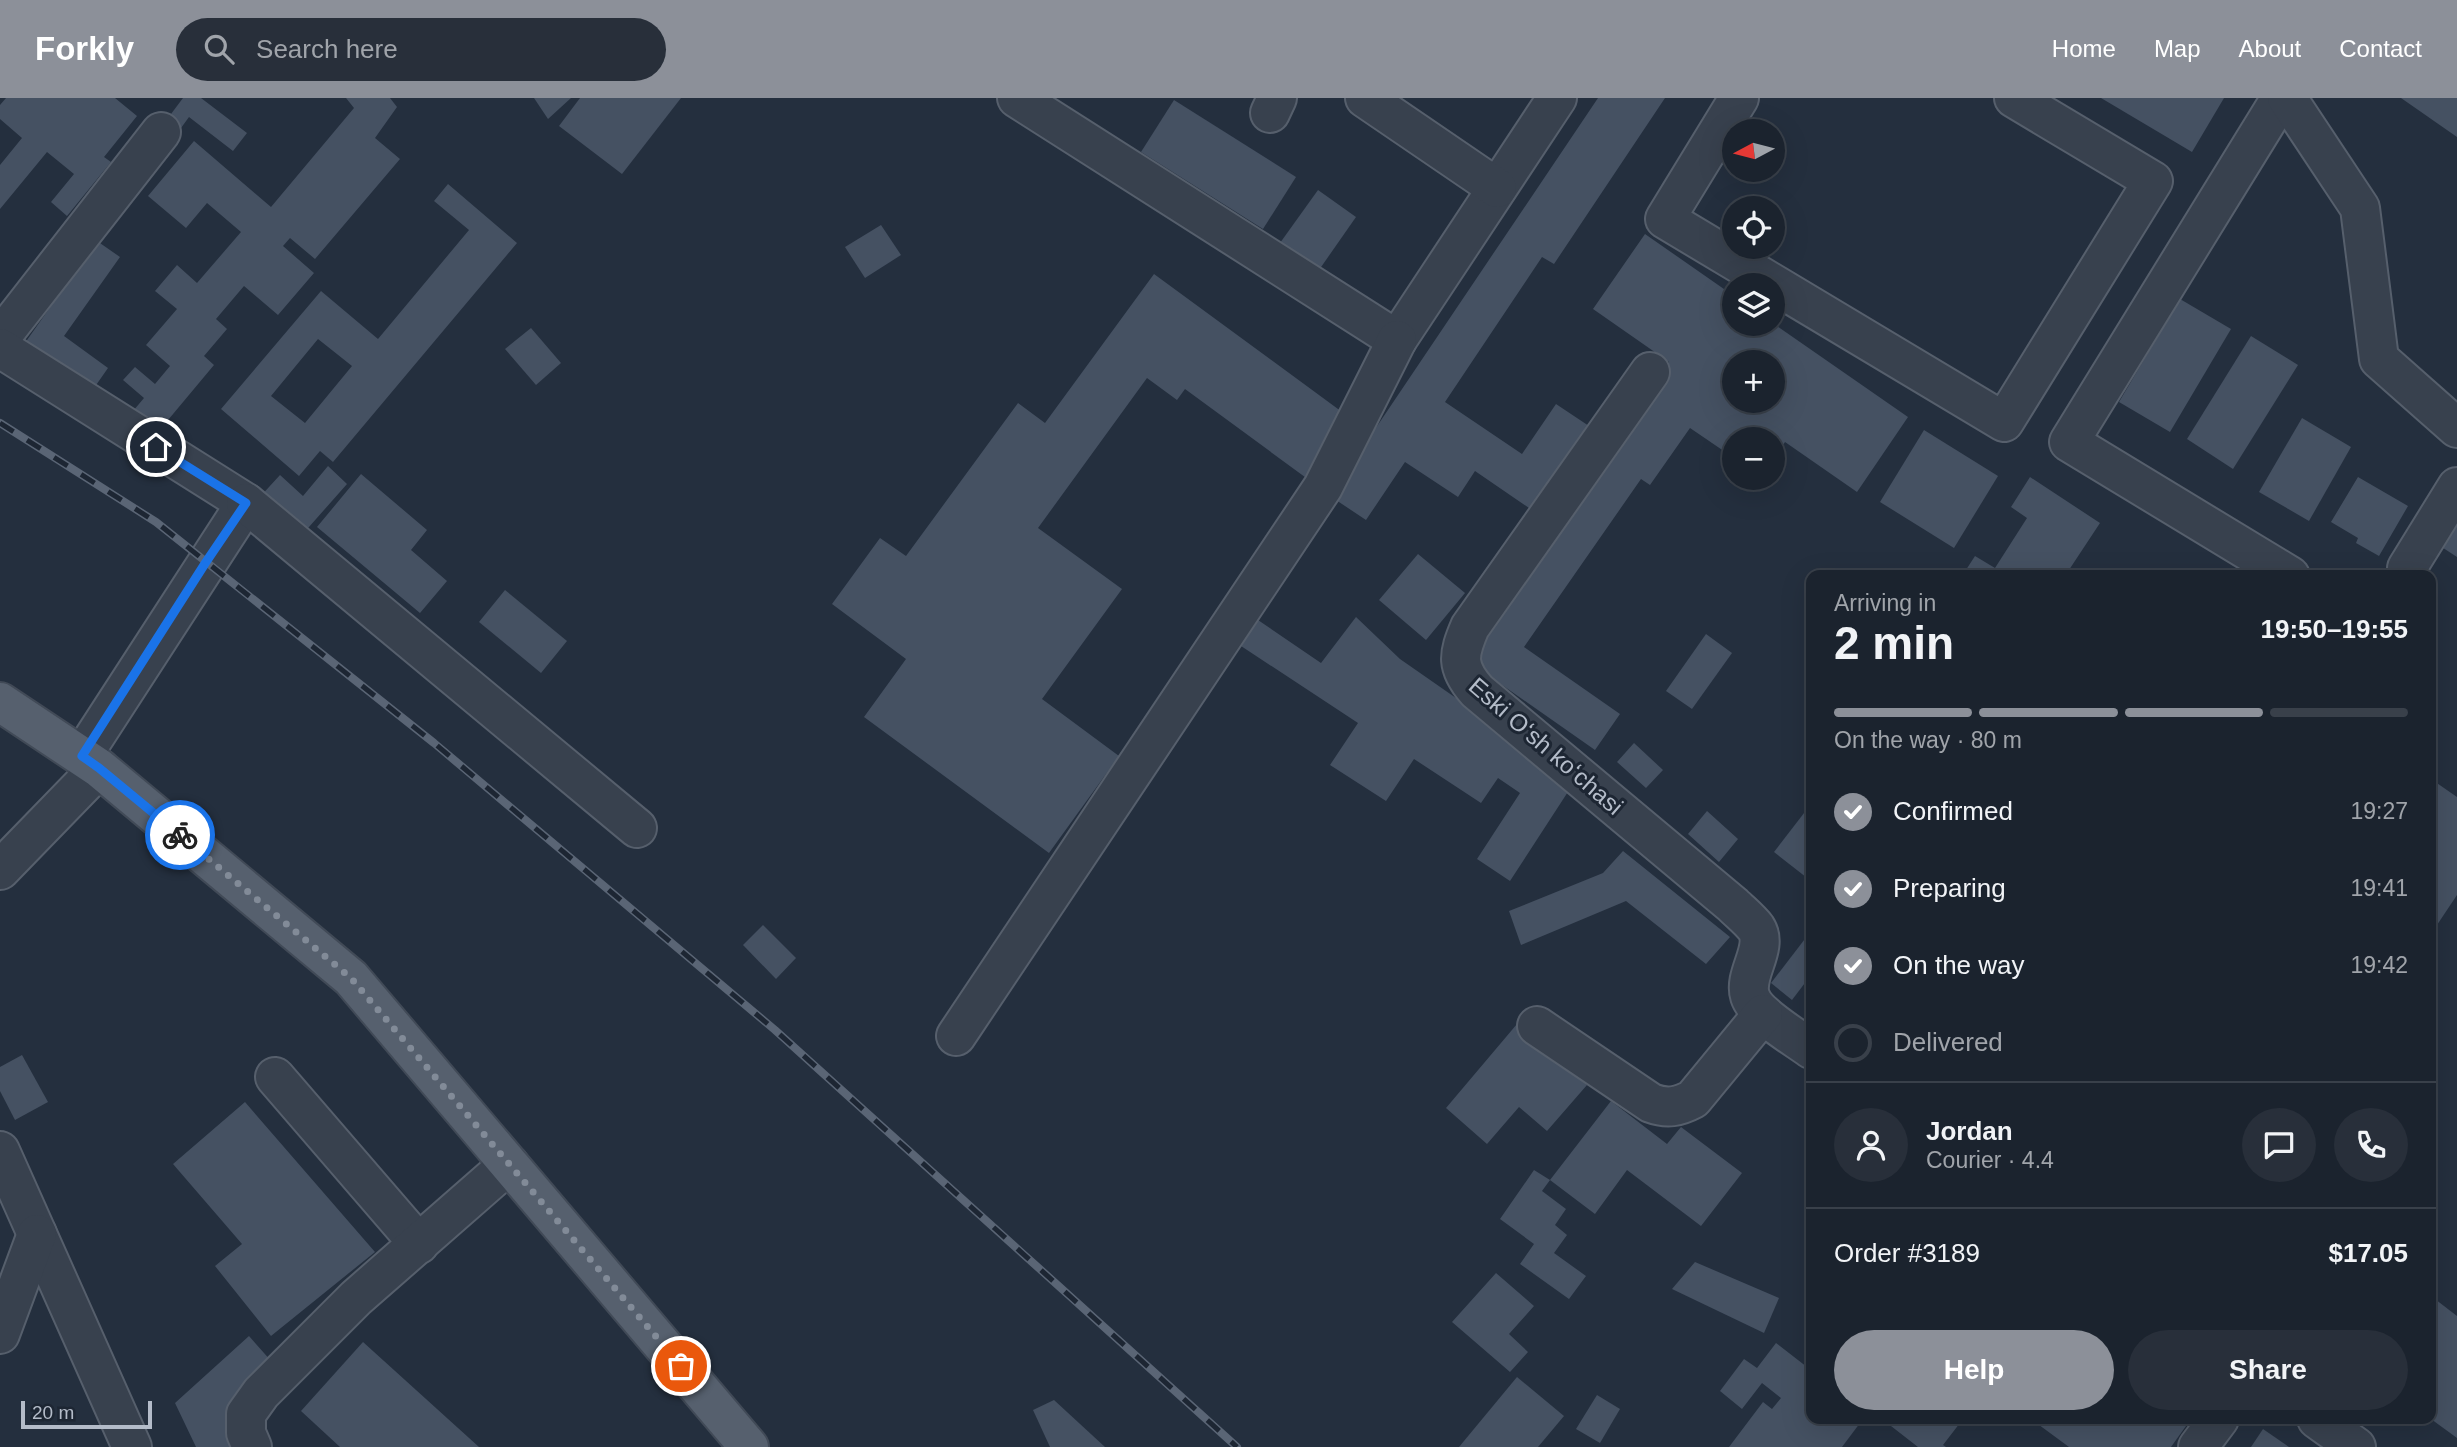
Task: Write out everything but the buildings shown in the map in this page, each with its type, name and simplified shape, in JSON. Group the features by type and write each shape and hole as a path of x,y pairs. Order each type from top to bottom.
{"main road":[{"path":"0,702 91,762 351,978 750,1447"}],"street":[{"path":"1017,98 1397,340"},
{"path":"1366,98 1497,188"},
{"path":"956,1036 1323,487 1397,340 1557,98"},
{"path":"1739,98 1665,219 2004,422 2153,181 2014,98"},
{"path":"2280,570 2069,442 2281,98"},
{"path":"2287,98 2360,208 2379,359 2457,428"},
{"path":"0,338 161,132"},
{"path":"0,348 246,503 637,828"},
{"name":"Eski Oʻsh koʻchasi","path":"1650,372 1470,627 1461,646 1463,674 1477,691 1733,905 1757,929 1759,945 1750,972 1750,998 1763,1014 1806,1045"},
{"path":"2407,568 2457,487"},
{"path":"0,870 91,762 206,562 246,503"},
{"path":"1537,1026 1651,1103 1663,1107 1680,1106 1693,1099 1763,1014"},
{"path":"275,1077 419,1244"},
{"path":"0,1151 132,1447"},
{"path":"252,1447 247,1433 246,1414 261,1393 356,1297 509,1164"},
{"path":"0,1334 37,1234"},
{"path":"2198,1447 2215,1424"},
{"path":"2325,1424 2356,1447"}],"railway":[{"path":"0,423 156,522 434,743 775,1030 1237,1447"}],"way so far":[{"path":"180,835 351,978 681,1366"}],"route":[{"path":"156,447 246,503 82,756 180,835"}]}
